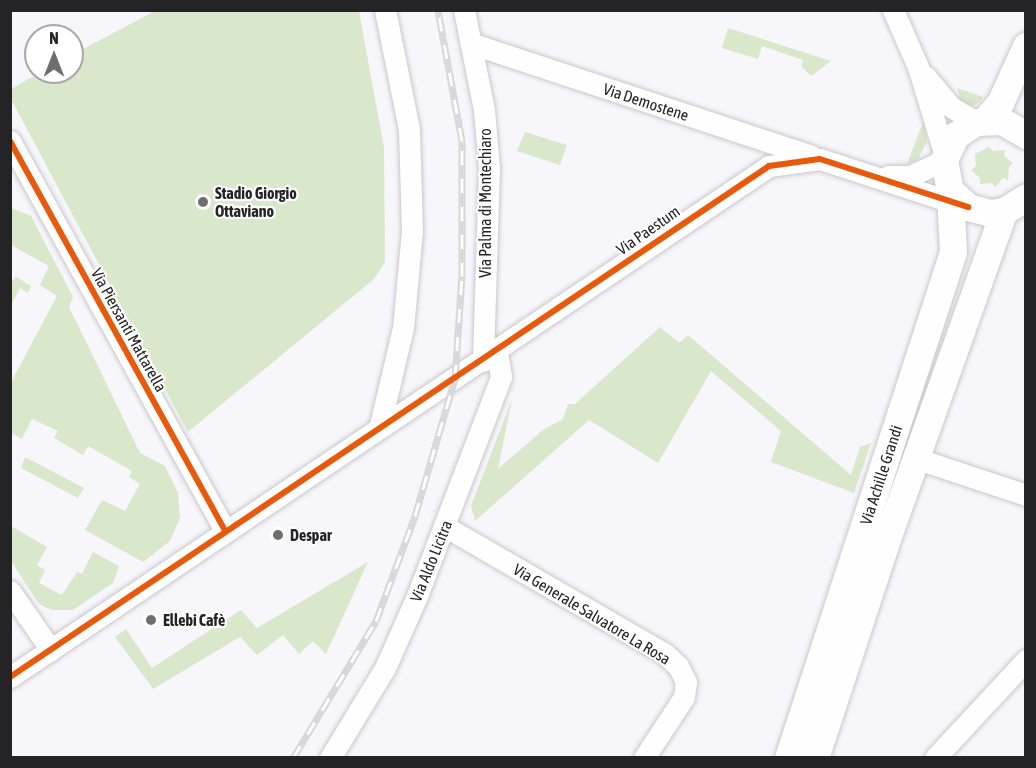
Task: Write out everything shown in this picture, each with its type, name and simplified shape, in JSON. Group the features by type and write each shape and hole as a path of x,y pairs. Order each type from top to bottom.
{"main road":[{"path":"945,158 956,135 981,121 1000,103 1026,46"},
{"path":"981,121 1002,121 1025,131"},
{"name":"Via Achille Grandi","path":"788,758 953,252 956,199 945,158"},
{"path":"956,199 990,213 1016,208"},
{"name":"Via Achille Grandi","path":"815,758 887,539 1016,208"}],"street":[{"path":"380,425 403,328 412,231 410,129 385,10"},
{"name":"Via Palma di Montechiaro","path":"464,10 484,110 489,168 490,356"},
{"path":"873,176 910,176 945,158 918,67 893,10"},
{"name":"Via Demostene","path":"472,44 820,159"},
{"path":"918,67 951,107 981,121"},
{"name":"Via Piersanti Mattarella","path":"10,141 19,181 225,531"},
{"name":"Via Paestum","path":"10,677 380,425 490,356 752,174 791,160 820,159 956,199"},
{"name":"Via Aldo Licitra","path":"330,758 385,668 446,527 501,377 490,356"},
{"path":"918,459 1026,495"},
{"name":"Via Generale Salvatore La Rosa","path":"446,527 665,654 678,666 686,682 684,697 644,758"},
{"path":"10,591 51,650"},
{"path":"935,758 1014,668 1026,660"}],"green space":[{"name":"Stadio Giorgio Ottaviano","path":"155,11 359,11 384,148 385,262 374,279 188,432 11,99 11,89 24,82 24,84 84,84 84,49"},
{"path":"728,28 831,61 811,76 801,66 803,60 762,46 758,59 722,48"},
{"path":"957,88 983,97 973,106 961,102"},
{"path":"924,120 927,142 918,159 907,164"},
{"path":"525,132 567,145 560,165 517,151"},
{"path":"989,147 993,151 1005,150 1004,156 1013,163 1009,167 1008,180 1003,178 995,187 992,183 980,184 980,178 971,170 976,166 975,154"},
{"path":"11,208 31,216 73,297 69,307 140,453 165,466 178,493 180,518 170,541 143,562 85,530 102,500 125,511 140,484 129,477 132,471 88,446 83,455 54,438 58,431 32,419 22,439 11,433 11,382 57,296 40,285 49,266 11,245"},
{"path":"16,277 31,286 28,293 20,288 11,305 11,282"},
{"path":"660,327 679,343 688,335 851,475 860,447 871,443 854,493 771,462 781,431 711,371 658,463 589,420 475,521 471,506 512,399 498,469 543,430 563,419 568,404 575,404"},
{"path":"25,457 84,488 78,498 21,468"},
{"path":"11,526 47,547 37,565 45,570 39,583 62,595 77,572 82,574 93,552 119,566 113,583 73,610 52,610 39,604 11,561"},
{"path":"368,562 326,654 313,641 299,654 283,635 257,655 240,637 153,689 115,637 126,629 152,668 241,610 257,628"}],"railway":[{"path":"293,758 376,621 415,516 455,378 462,276 462,141 438,10"}],"cycle path":[{"path":"10,141 225,531"},
{"path":"10,677 769,166 820,159 968,207"}],"place":[{"name":"Stadio Giorgio Ottaviano","path":"203,202"},
{"name":"Despar","path":"278,535"},
{"name":"Ellebi Cafè","path":"151,620"}]}
